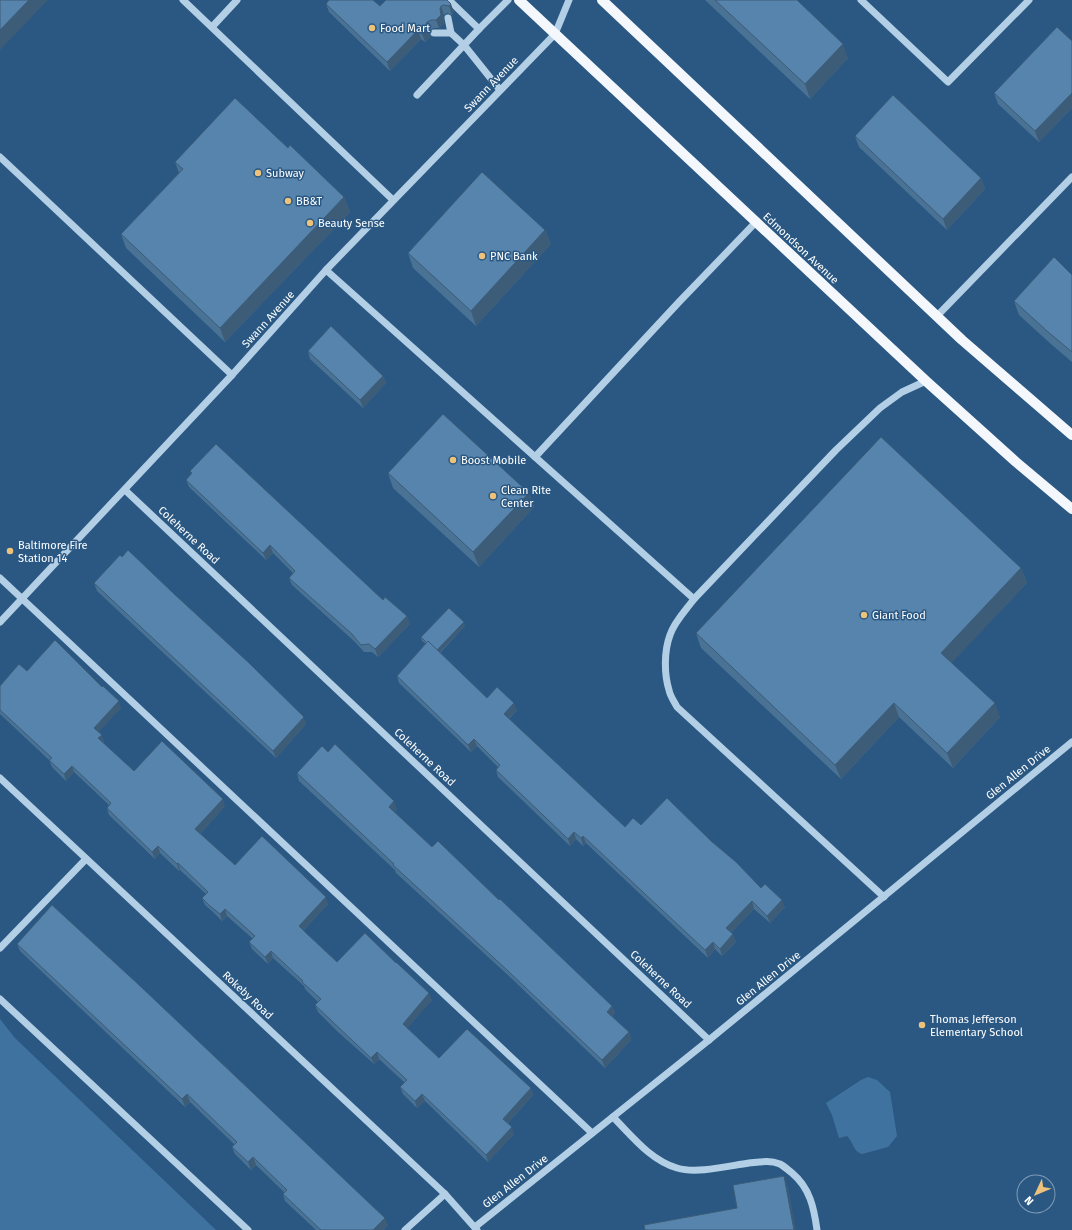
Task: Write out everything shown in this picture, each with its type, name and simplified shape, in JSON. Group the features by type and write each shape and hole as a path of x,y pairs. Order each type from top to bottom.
{"main road":[{"name":"Edmondson Avenue","path":"518,0 926,381 1016,462 1072,509"},
{"path":"602,0 962,340 1072,435"}],"street":[{"path":"183,0 393,200"},
{"path":"212,27 237,0"},
{"path":"449,0 479,29"},
{"path":"417,95 508,0"},
{"path":"555,34 569,0"},
{"path":"860,0 948,82 1029,0"},
{"path":"448,18 451,33 464,45 500,90"},
{"path":"434,33 451,33"},
{"name":"Swann Avenue","path":"0,622 232,376 326,270 555,34"},
{"path":"0,157 232,376"},
{"path":"937,316 1072,177"},
{"path":"535,457 679,302 756,222"},
{"path":"326,270 694,599"},
{"path":"884,897 677,707 669,691 666,672 666,653 670,634 678,620 694,599 836,450 880,408 902,392 926,381"},
{"name":"Coleherne Road","path":"124,490 710,1040"},
{"path":"0,578 592,1133"},
{"name":"Glen Allen Drive","path":"476,1228 592,1133 710,1040 1072,742"},
{"name":"Rokeby Road","path":"0,778 445,1194 476,1228"},
{"path":"0,948 86,859"},
{"path":"0,999 248,1230"},
{"path":"613,1117 657,1160 677,1168 697,1170 766,1161 781,1164 798,1178 806,1188 815,1214 817,1230"},
{"path":"405,1230 445,1194"}],"shaded area":[{"path":"0,1019 15,1038 216,1230 0,1230"},
{"path":"868,1077 877,1080 890,1092 897,1136 888,1147 862,1154 855,1149 847,1136 839,1138 832,1115 826,1103"}],"building":[{"path":"0,0 29,0 0,30"},
{"path":"329,0 373,0 380,6 386,0 447,0 451,4 449,6 441,6 441,15 436,20 427,22 426,25 428,28 422,34 418,30 387,62 326,4"},
{"path":"715,0 797,0 843,44 805,84"},
{"path":"1057,27 1072,41 1072,93 1035,131 994,93"},
{"path":"893,95 981,178 943,219 855,136"},
{"path":"235,98 288,148 290,145 344,197 220,328 121,234 183,169 175,162"},
{"name":"PNC Bank","path":"482,172 545,230 471,311 408,253"},
{"path":"1054,257 1072,275 1072,352 1014,301"},
{"path":"331,326 383,376 360,400 308,351"},
{"path":"443,414 529,493 473,552 388,473"},
{"name":"Giant Food","path":"881,437 1021,568 941,653 995,703 947,753 894,703 835,765 696,633"},
{"path":"216,444 383,600 385,597 407,616 375,649 369,644 361,645 352,634 289,578 295,571 270,545 263,553 186,480 192,473 190,471"},
{"path":"128,550 249,663 304,717 273,751 94,583 120,555 122,557"},
{"path":"449,608 464,622 437,650 428,641 427,643 421,637"},
{"path":"55,640 102,687 103,686 119,701 94,728 102,735 98,738 134,771 162,741 223,799 195,829 235,865 262,836 326,897 299,926 306,933 337,962 365,933 429,993 403,1024 439,1058 467,1029 531,1088 503,1119 512,1127 486,1155 422,1094 415,1101 400,1087 407,1080 377,1052 371,1058 315,1005 321,999 302,982 303,981 271,951 265,957 249,942 255,936 225,909 220,914 210,906 202,898 208,892 178,863 177,864 158,846 152,852 107,808 111,803 72,766 64,774 49,760 52,758 0,710 0,686 19,664 27,671"},
{"path":"428,641 487,698 497,687 514,703 504,714 625,827 633,818 641,825 667,798 711,841 736,862 761,888 765,884 782,900 767,916 752,901 726,928 733,934 720,949 713,942 705,950 583,836 581,838 574,832 568,839 496,770 500,765 474,739 468,745 397,676"},
{"path":"335,744 394,801 389,807 432,847 438,841 612,1006 607,1012 629,1032 602,1060 393,865 394,864 297,773 322,746 328,752"},
{"path":"52,905 139,985 385,1218 373,1230 321,1230 283,1194 287,1190 253,1157 248,1162 232,1147 237,1142 187,1094 182,1099 17,944"},
{"path":"784,1176 794,1230 645,1230 644,1225 737,1208 733,1185"}],"place":[{"name":"Food Mart","path":"372,28"},
{"name":"Subway","path":"258,173"},
{"name":"BB&T","path":"288,201"},
{"name":"Beauty Sense","path":"310,223"},
{"name":"PNC Bank","path":"482,256"},
{"name":"Boost Mobile","path":"453,460"},
{"name":"Clean Rite Center","path":"493,496"},
{"name":"Baltimore Fire Station 14","path":"10,551"},
{"name":"Giant Food","path":"864,615"},
{"name":"Thomas Jefferson Elementary School","path":"922,1025"}]}
